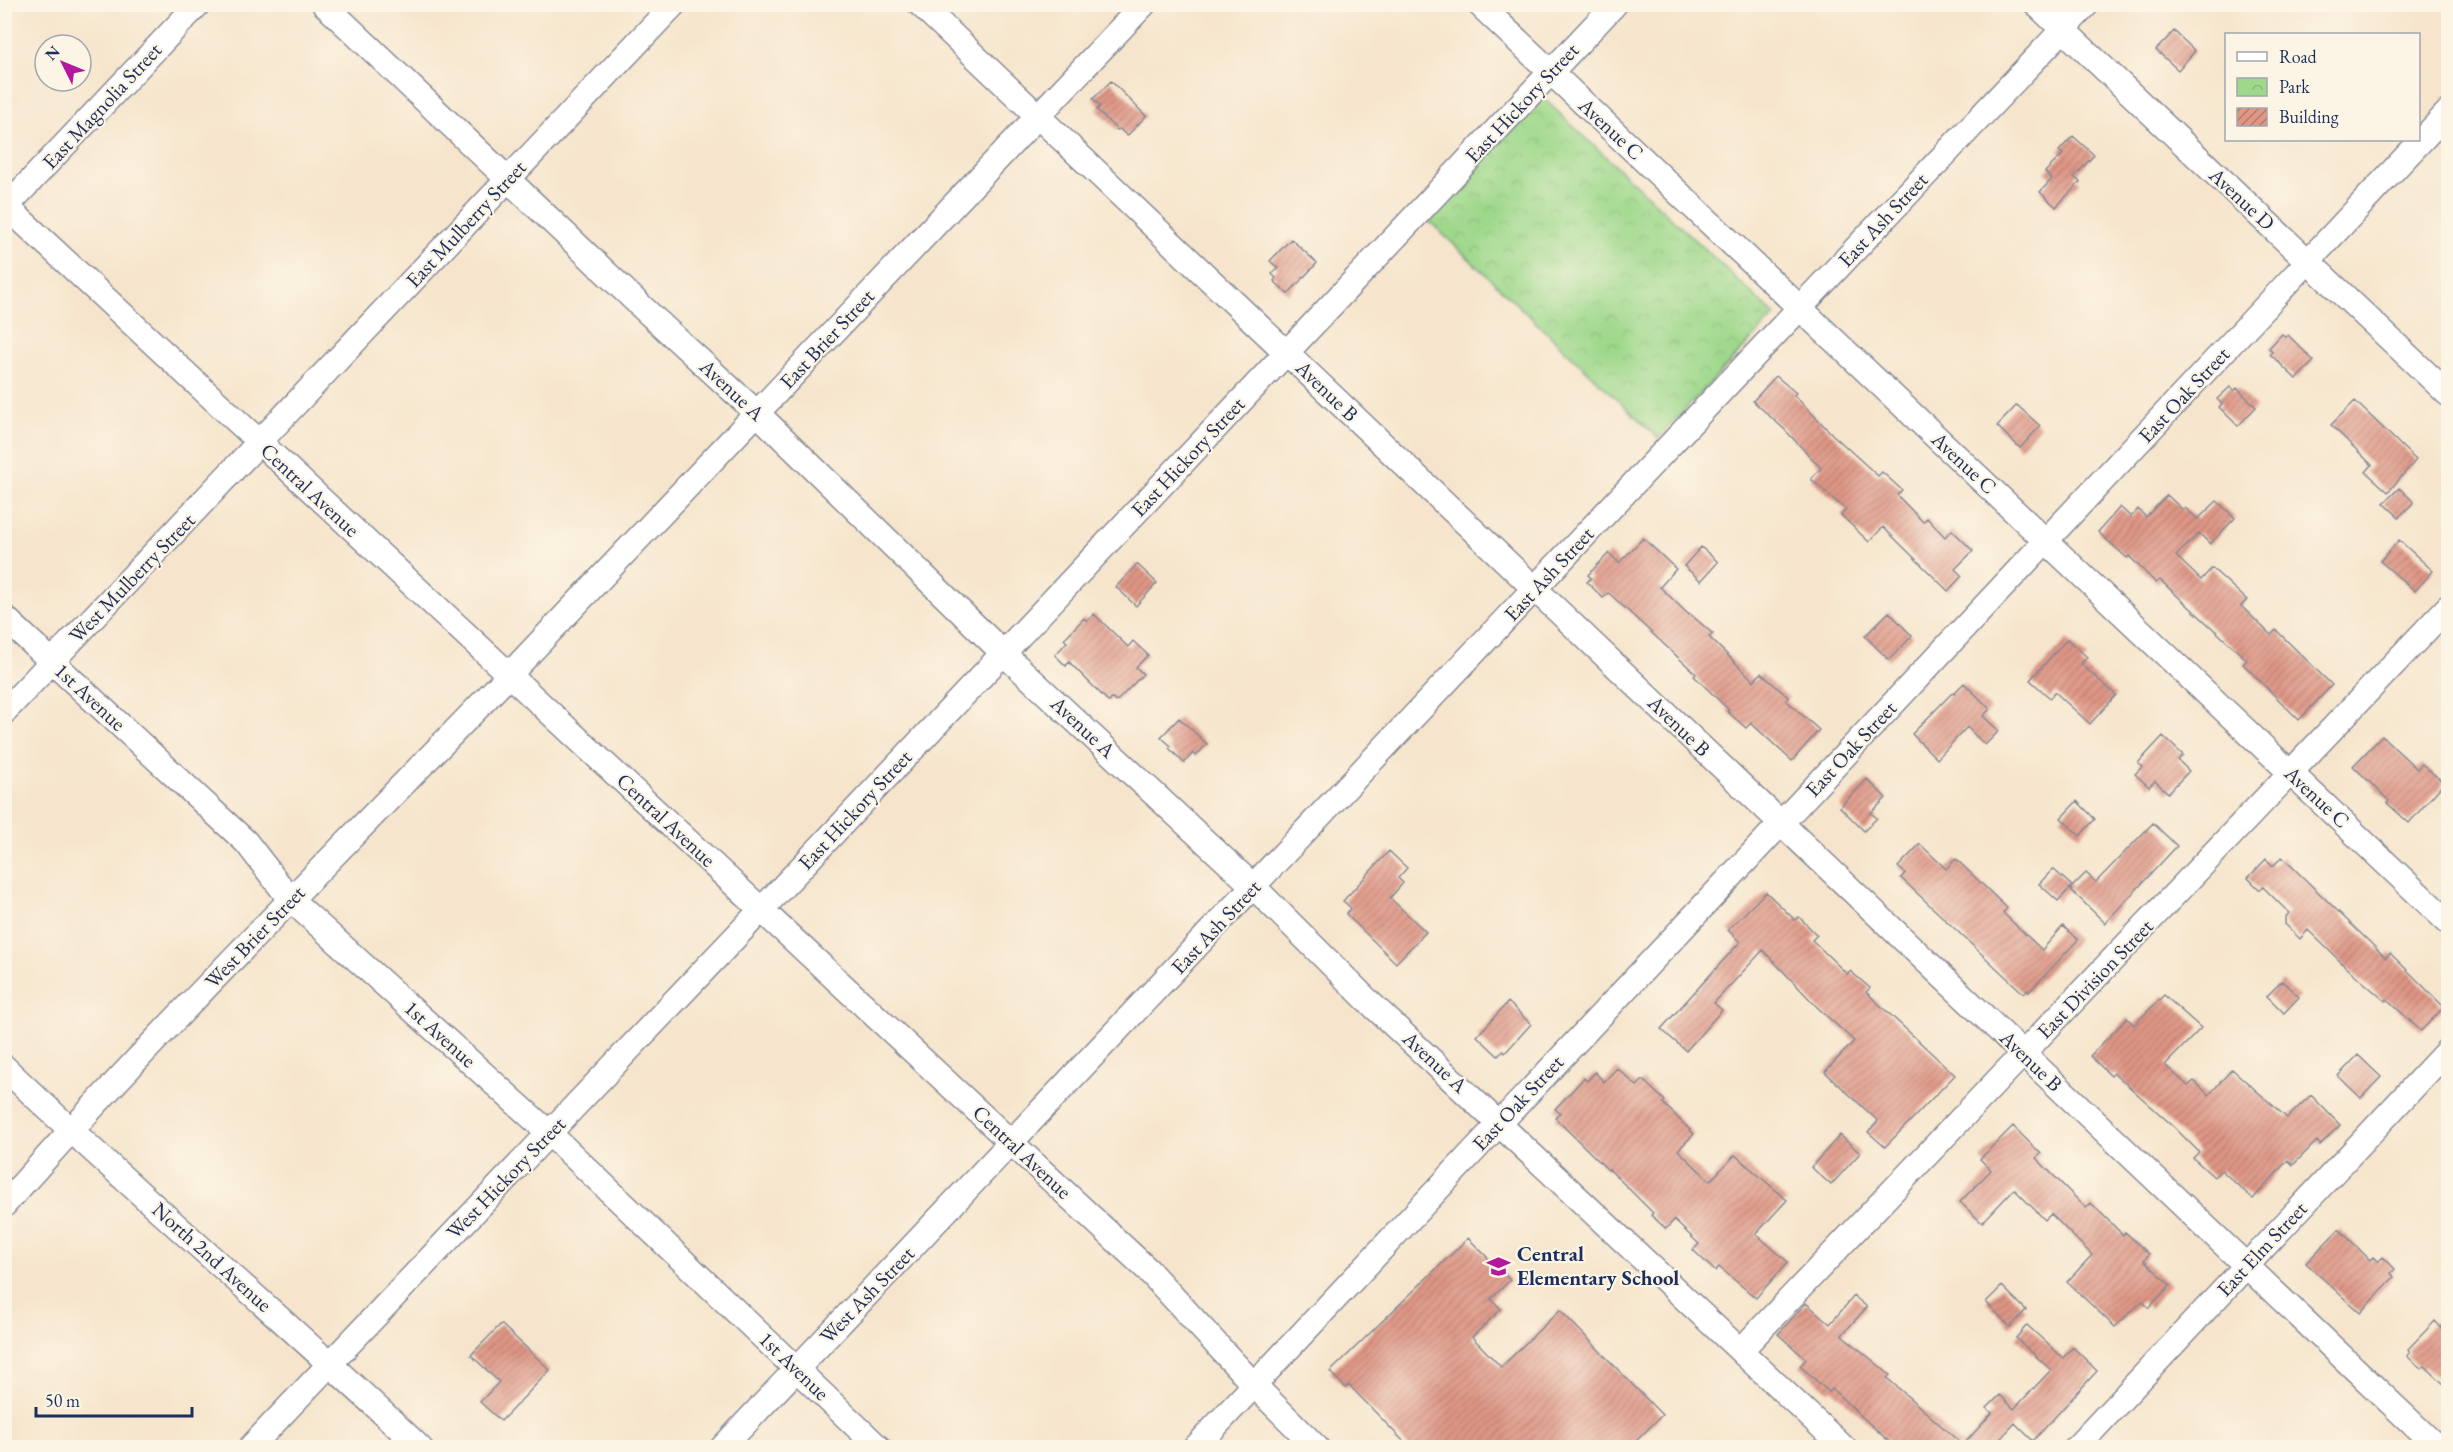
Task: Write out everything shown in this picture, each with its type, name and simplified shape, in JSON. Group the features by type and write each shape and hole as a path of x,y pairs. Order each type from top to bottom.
{"street":[{"name":"East Magnolia Street","path":"5,207 198,4"},
{"name":"Avenue A","path":"324,4 757,413 1003,653 1254,886 1366,999 1844,1448"},
{"name":"East Mulberry Street","path":"260,443 674,4"},
{"name":"Avenue B","path":"920,4 2438,1448"},
{"name":"East Brier Street","path":"509,674 1144,4"},
{"name":"Avenue C","path":"1479,4 2448,922"},
{"name":"East Hickory Street","path":"762,909 1615,4"},
{"name":"Avenue D","path":"2036,4 2448,394"},
{"name":"East Ash Street","path":"1012,1143 2087,4"},
{"name":"East Oak Street","path":"1196,1448 2448,112"},
{"name":"Central Avenue","path":"5,207 1148,1270 1254,1385 1317,1448"},
{"name":"West Mulberry Street","path":"4,712 260,443"},
{"name":"East Division Street","path":"1741,1350 2448,607"},
{"name":"1st Avenue","path":"4,617 246,842 290,899 549,1133 879,1448"},
{"name":"West Brier Street","path":"4,1205 70,1131 290,899 509,674"},
{"name":"West Hickory Street","path":"250,1448 762,909"},
{"name":"East Elm Street","path":"2076,1448 2448,1050"},
{"name":"North 2nd Avenue","path":"4,1067 70,1131 331,1363 420,1448"},
{"name":"West Ash Street","path":"722,1448 1012,1143"}],"green space":[{"path":"1543,98 1775,315 1658,438 1427,219"}],"building":[{"path":"2174,31 2195,51 2178,70 2156,50"},
{"path":"1111,81 1146,116 1127,136 1120,129 1117,130 1097,110 1100,106 1093,99"},
{"path":"2073,136 2094,155 2074,177 2080,182 2056,207 2040,192 2052,179 2045,172 2063,154 2059,151"},
{"path":"1291,239 1317,263 1288,294 1274,281 1276,278 1272,274 1278,268 1270,261"},
{"path":"2282,334 2286,337 2288,335 2314,361 2296,379 2270,354 2272,352 2269,348"},
{"path":"1776,376 1796,393 1794,395 1833,435 1878,476 1882,472 1902,490 1897,495 1923,522 1927,518 1945,537 1952,530 1973,551 1955,569 1962,576 1948,591 1883,527 1869,542 1841,515 1846,510 1811,479 1821,468 1784,429 1753,401"},
{"path":"2230,387 2234,391 2237,388 2256,407 2238,426 2219,407 2222,404 2217,399"},
{"path":"2355,401 2416,460 2388,492 2366,472 2372,465 2331,425"},
{"path":"2017,405 2040,426 2020,448 1997,426"},
{"path":"2399,488 2414,502 2399,517 2384,503"},
{"path":"2167,495 2183,510 2185,508 2198,519 2217,501 2235,518 2210,544 2199,533 2176,556 2201,580 2212,568 2247,600 2241,606 2271,635 2276,630 2332,685 2299,720 2243,664 2247,660 2160,580 2156,583 2129,556 2127,558 2098,532 2120,507 2131,517 2138,509 2146,517"},
{"path":"1643,538 1676,569 1660,587 1713,634 1709,637 1754,681 1761,673 1819,730 1792,761 1751,723 1746,728 1727,711 1729,710 1694,676 1696,674 1611,595 1608,593 1603,598 1587,582 1591,578 1588,575 1609,553 1619,563"},
{"path":"2399,540 2433,571 2415,591 2380,561"},
{"path":"1701,547 1718,562 1701,581 1684,566"},
{"path":"1137,564 1157,583 1136,606 1116,587"},
{"path":"1889,612 1912,636 1889,660 1865,636"},
{"path":"1094,614 1128,647 1133,641 1148,655 1136,667 1143,674 1116,702 1112,698 1109,702 1069,662 1066,666 1055,655 1067,642 1064,639 1084,618 1087,621"},
{"path":"2067,639 2087,657 2081,664 2116,695 2090,724 2055,692 2050,698 2030,680"},
{"path":"1964,683 1990,709 1983,716 1999,731 1985,745 1967,727 1937,759 1912,734"},
{"path":"1179,718 1207,744 1196,756 1193,753 1184,763 1161,737"},
{"path":"2163,736 2183,755 2178,760 2189,771 2168,793 2155,781 2149,787 2135,774 2142,767 2138,763"},
{"path":"2382,736 2417,769 2422,764 2444,783 2409,823 2353,766"},
{"path":"1867,779 1886,798 1871,813 1877,818 1864,831 1840,807"},
{"path":"2077,801 2095,819 2080,836 2061,818"},
{"path":"2153,823 2177,846 2105,923 2070,889 2086,873 2096,882"},
{"path":"1920,844 1946,869 1956,859 2007,908 2003,913 2042,950 2063,926 2078,940 2029,992 2027,990 2024,994 1901,878 1905,873 1898,867"},
{"path":"1389,851 1407,868 1398,878 1403,883 1390,898 1426,932 1396,963 1346,914 1351,908 1343,901"},
{"path":"2282,857 2386,958 2390,953 2444,1007 2421,1031 2387,999 2385,1001 2346,967 2308,930 2300,939 2285,924 2285,918 2289,913 2263,887 2260,890 2248,878 2266,859 2273,866"},
{"path":"2053,869 2072,886 2058,901 2039,884"},
{"path":"1766,892 1795,920 1799,917 1817,935 1812,940 1847,974 1850,971 1870,988 1866,992 1955,1075 1885,1147 1868,1132 1878,1121 1825,1072 1854,1041 1817,1007 1763,950 1714,1003 1722,1010 1686,1051 1661,1029 1740,942 1728,930"},
{"path":"2282,981 2299,997 2284,1013 2267,996"},
{"path":"2164,995 2201,1028 2165,1065 2188,1086 2194,1081 2209,1095 2232,1069 2287,1118 2311,1095 2340,1125 2320,1145 2317,1141 2293,1165 2288,1160 2253,1199 2221,1170 2214,1177 2193,1158 2199,1152 2173,1126 2114,1073 2111,1076 2090,1056 2127,1018 2134,1025"},
{"path":"1508,1002 1531,1024 1505,1053 1503,1051 1498,1056 1477,1036"},
{"path":"2358,1055 2381,1077 2361,1098 2338,1076"},
{"path":"1617,1068 1637,1086 1643,1080 1694,1134 1678,1150 1710,1181 1735,1155 1787,1200 1756,1234 1788,1262 1756,1298 1719,1267 1715,1271 1693,1250 1699,1244 1674,1220 1666,1229 1609,1169 1555,1118 1560,1113 1555,1109 1584,1078 1587,1081 1595,1072 1604,1082"},
{"path":"2013,1126 2041,1154 2036,1158 2086,1208 2091,1203 2123,1235 2125,1232 2149,1254 2144,1260 2170,1285 2149,1308 2142,1301 2115,1327 2067,1282 2092,1255 2051,1214 2045,1220 2014,1189 1982,1223 1960,1202 1991,1170 1980,1159"},
{"path":"1840,1135 1860,1153 1831,1185 1811,1167"},
{"path":"2339,1229 2370,1260 2373,1257 2378,1262 2383,1257 2395,1269 2391,1273 2394,1277 2360,1313 2306,1263"},
{"path":"1468,1238 1510,1280 1491,1299 1501,1309 1472,1337 1501,1367 1560,1310 1662,1415 1629,1448 1410,1448 1349,1385 1346,1388 1330,1372"},
{"path":"2002,1286 2026,1310 2010,1327 1986,1302"},
{"path":"1854,1296 1867,1307 1842,1335 1890,1375 1887,1378 1963,1445 1992,1413 1987,1408 2000,1395 2014,1409 2051,1370 2016,1338 2027,1325 2063,1358 2073,1347 2097,1371 2033,1441 2015,1423 1992,1448 1896,1448 1832,1389 1829,1392 1800,1366 1806,1359 1778,1334 1806,1303 1830,1324"},
{"path":"2435,1321 2448,1335 2448,1388 2425,1366 2421,1369 2407,1356 2410,1352 2408,1349"},
{"path":"501,1324 550,1370 501,1421 480,1402 499,1382 471,1355"}],"place":[{"name":"Central Elementary School","path":"1499,1266"}]}
